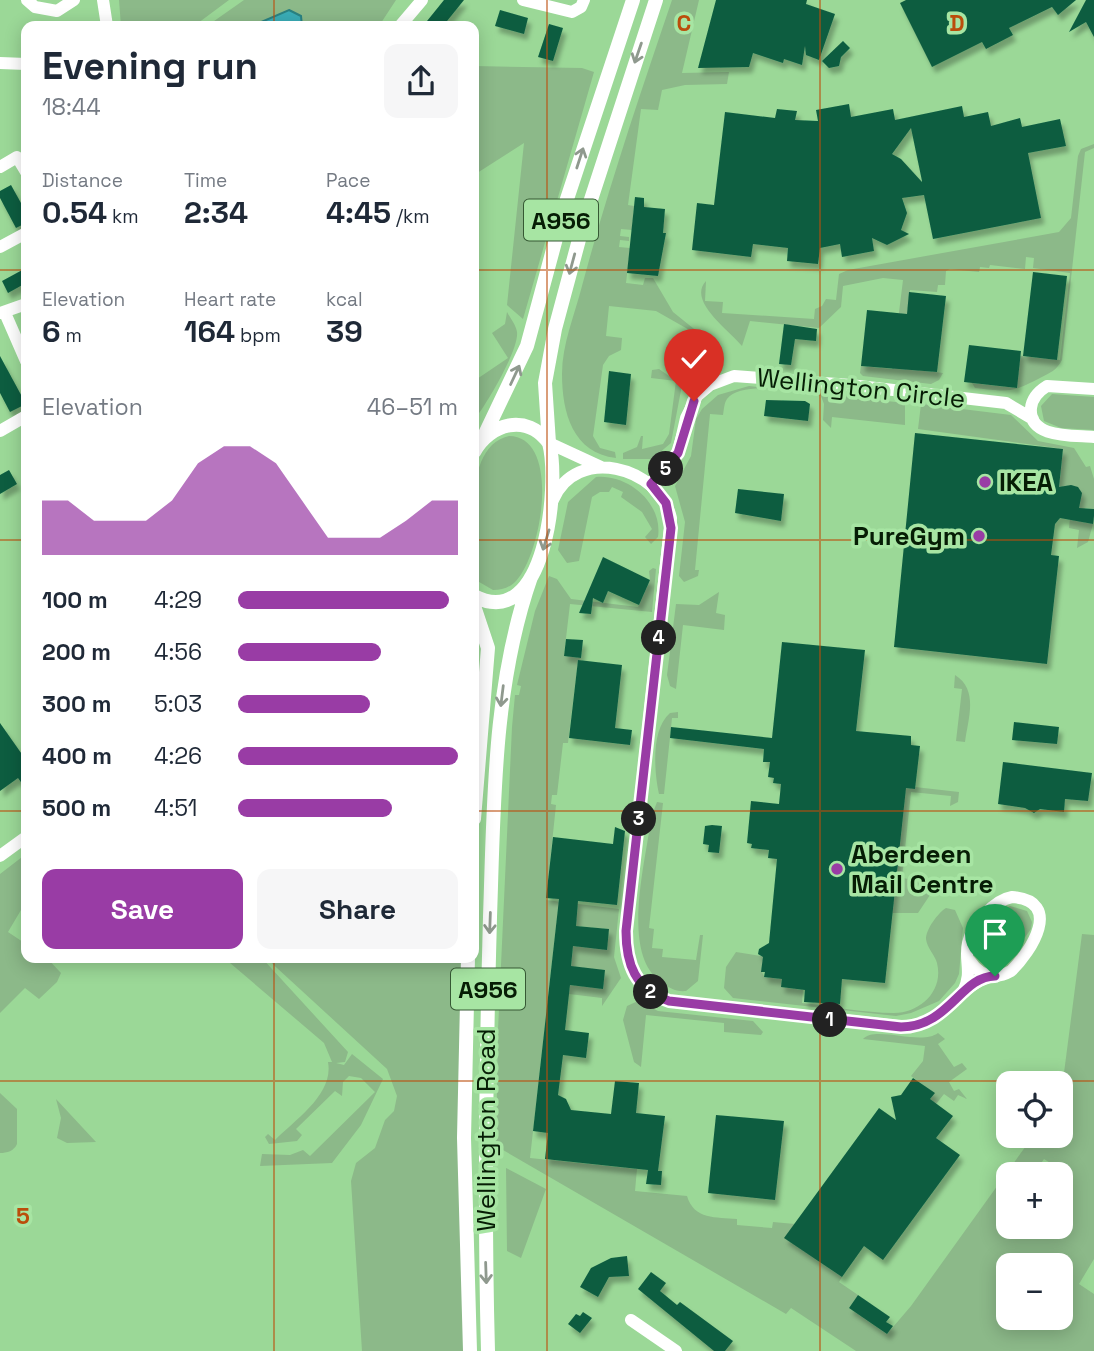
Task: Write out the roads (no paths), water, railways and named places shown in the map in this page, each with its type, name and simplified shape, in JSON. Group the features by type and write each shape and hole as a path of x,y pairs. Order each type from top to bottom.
{"main road":[{"name":"A956","path":"480,439 527,346 565,205 632,0"},
{"name":"A956","path":"479,598 486,601 502,600 518,591 531,577 549,531 552,500 545,383 555,329 584,221 656,0"},
{"path":"480,439 500,426 518,425 536,431 548,443"},
{"name":"Wellington Road","path":"488,1351 484,1129 493,837 503,688 531,577"},
{"path":"479,621 488,648 479,758"},
{"name":"Wellington Road","path":"468,963 464,1138 470,1351"}],"street":[{"path":"27,0 35,7 57,11 74,0"},
{"path":"103,0 106,21"},
{"path":"404,21 422,0"},
{"path":"523,0 572,12 581,7 584,0"},
{"path":"0,63 21,64"},
{"path":"0,167 17,156 21,163"},
{"path":"0,247 21,236"},
{"path":"21,306 2,313 21,351"},
{"name":"Wellington Circle","path":"651,484 678,453 694,401 710,384 728,377 759,376 1006,403 1036,395 1051,385 1094,388"},
{"path":"1033,419 1031,407 1036,395"},
{"name":"Wellington Circle","path":"1006,403 1033,419 1048,432 1094,438"},
{"path":"0,431 21,419"},
{"path":"548,443 601,467 634,474 651,484 666,503 671,528 626,931 627,957 634,974 652,993 669,1001 895,1027 929,1021 947,1010 975,983 1011,971 1038,936 1040,918 1030,903 1017,897 1007,898 992,907 969,940 970,961 961,995"},
{"path":"552,500 559,487 570,478 587,469 601,467"},
{"path":"0,856 21,841"},
{"path":"970,961 978,971 990,976"},
{"path":"631,1320 676,1351"}],"water":[{"path":"289,10 301,16 302,21 264,21"}],"place":[{"name":"IKEA","path":"985,482"},
{"name":"PureGym","path":"979,536"},
{"name":"Aberdeen Mail Centre","path":"837,869"}]}
